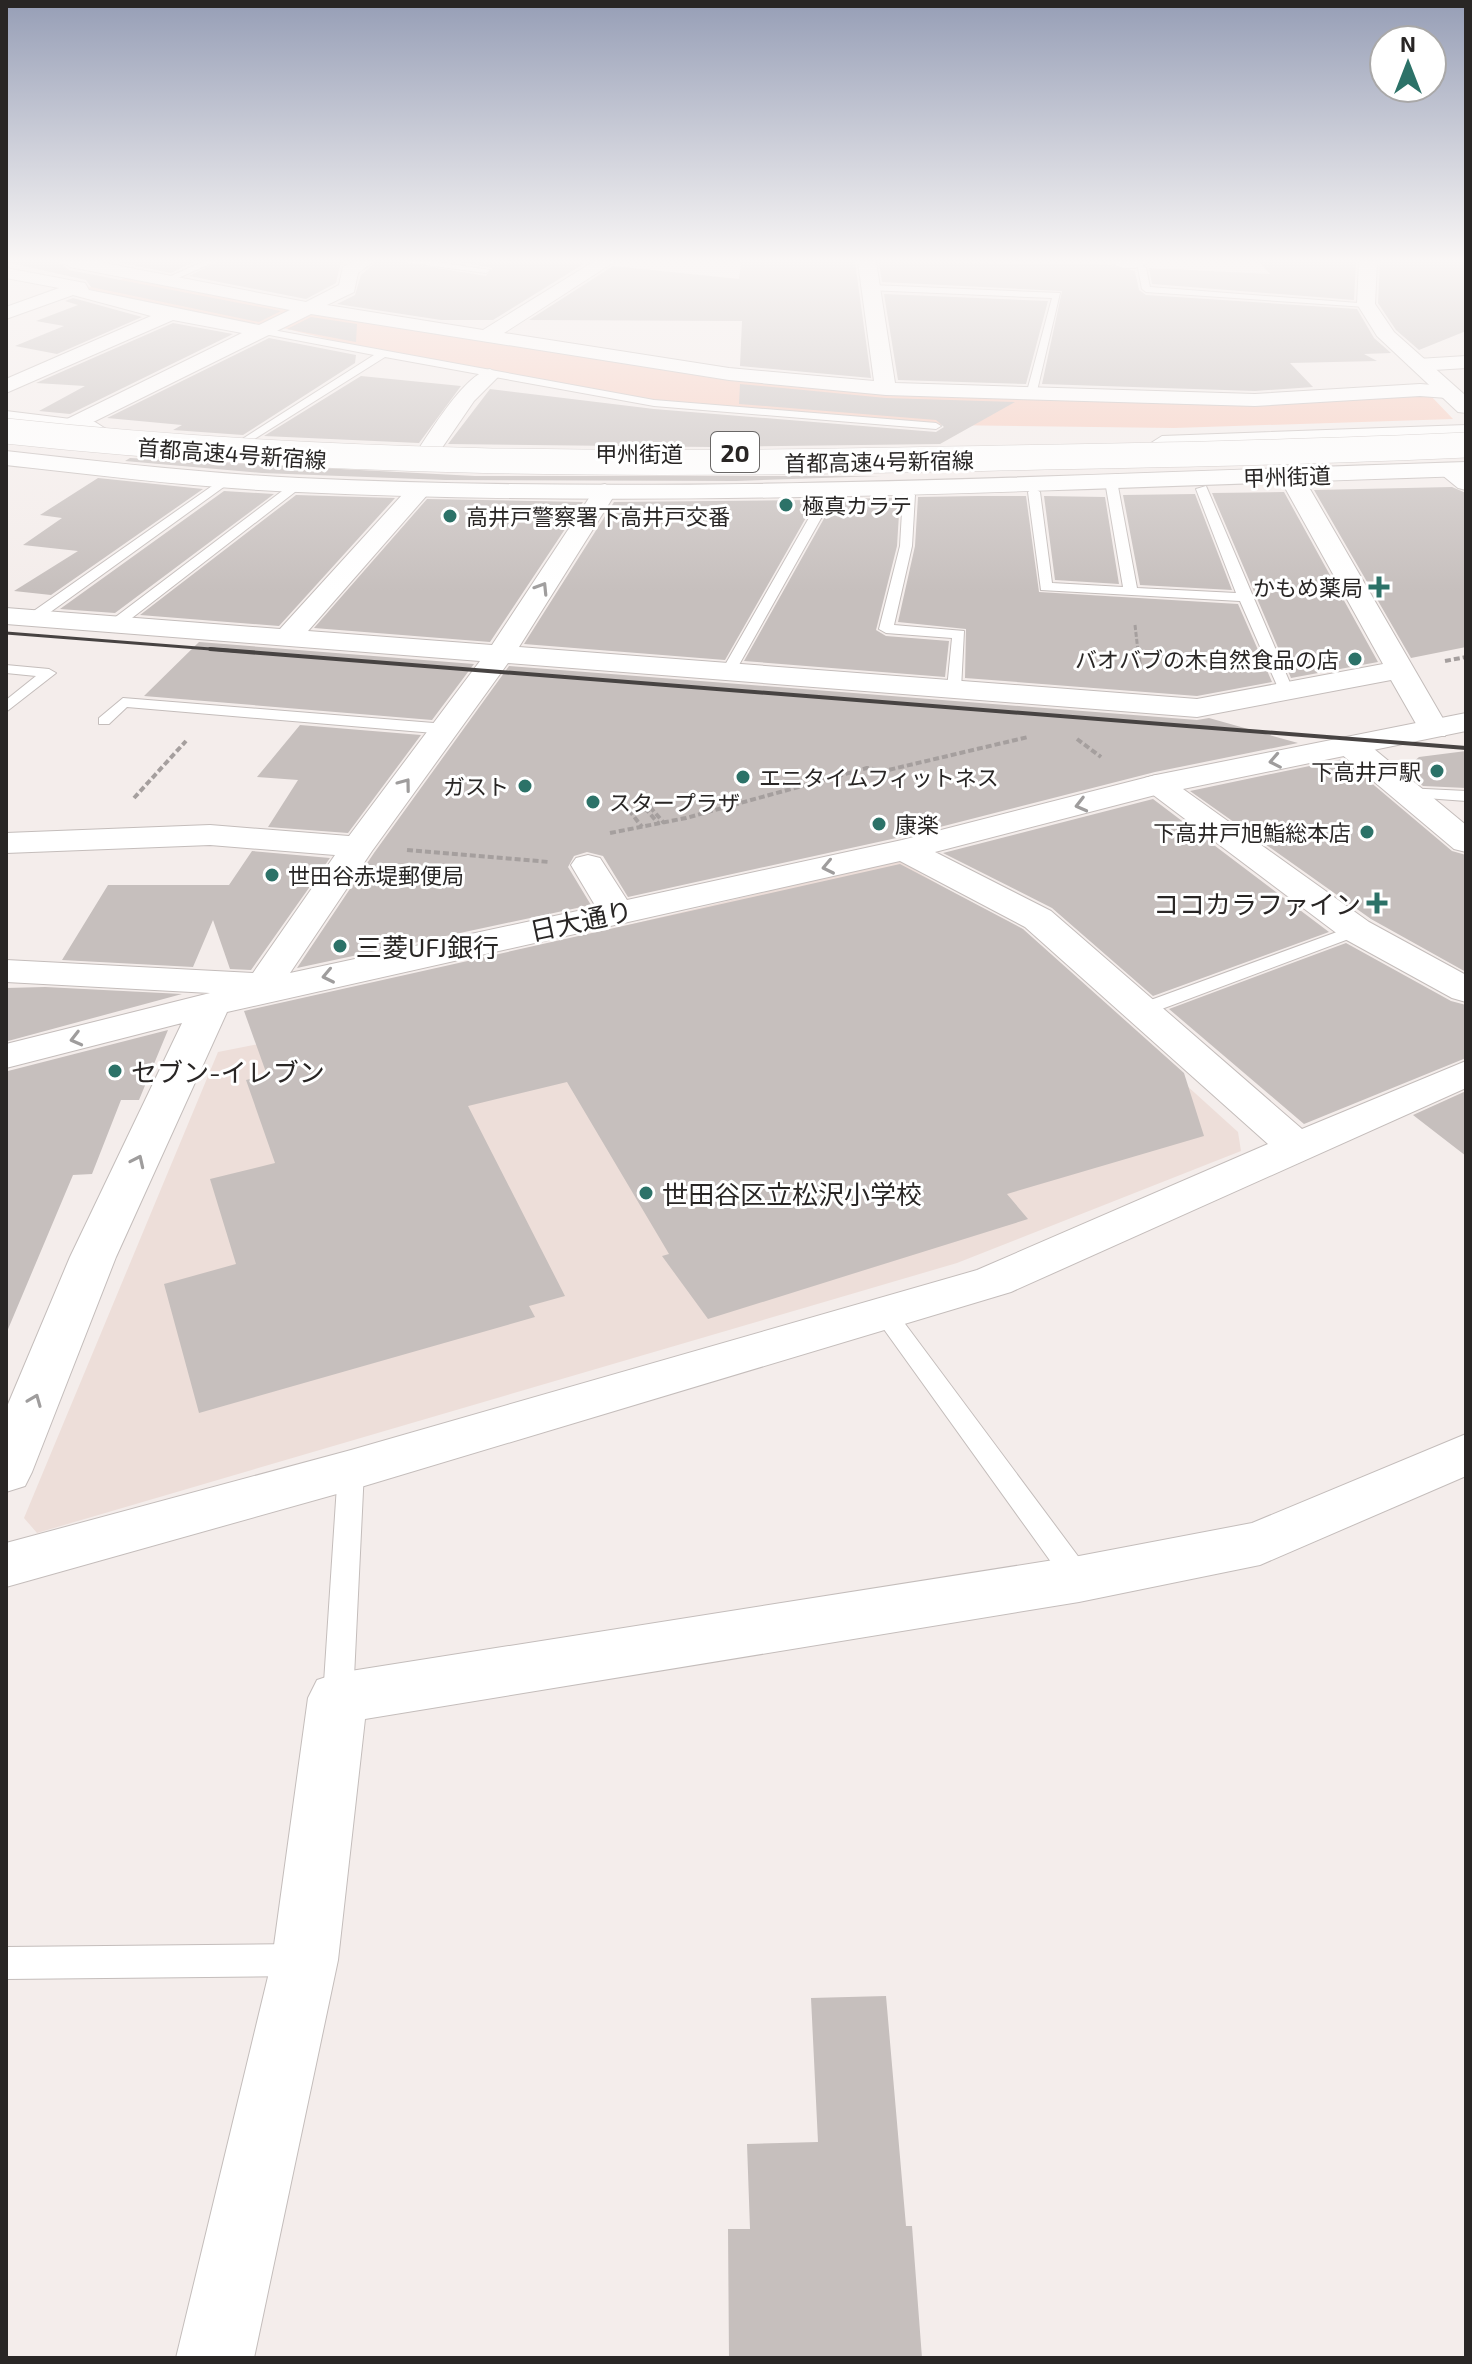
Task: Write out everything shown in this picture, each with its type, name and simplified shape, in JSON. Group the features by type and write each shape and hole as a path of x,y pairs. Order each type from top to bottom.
{"main road":[{"path":"6,387 39,372"},
{"path":"71,426 179,372"},
{"path":"718,372 886,389 1031,395 1288,400 1380,391 1457,399"},
{"path":"884,372 886,389"},
{"path":"1426,372 1457,399"},
{"path":"427,453 467,397 490,375"},
{"name":"甲州街道","path":"6,417 240,445 427,453 862,450 1466,432"},
{"name":"首都高速4号新宿線","path":"6,431 186,451 300,459 563,466 1466,445"},
{"name":"首都高速4号新宿線","path":"6,445 300,472 561,478 1462,470"},
{"name":"甲州街道","path":"6,458 226,481 298,485 605,491 1291,477 1462,470"},
{"path":"1291,477 1434,729"},
{"path":"287,638 420,489"},
{"path":"6,971 265,987 358,847 492,666 605,491"},
{"path":"20,617 287,638 492,666 728,672 1197,708 1401,669"},
{"name":"日大通り","path":"6,1056 210,1006 265,987 904,850 1150,787 1466,722"},
{"path":"1351,746 1373,761 1405,793 1466,842"},
{"path":"1150,787 1356,930 1466,990"},
{"path":"6,843 210,835 358,847"},
{"path":"595,850 617,912"},
{"path":"904,850 1038,919 1144,1009 1298,1148"},
{"path":"6,1472 93,1257 210,1006"},
{"path":"6,1565 351,1470 994,1281 1466,1073"},
{"path":"215,2358 305,1960 338,1698 1079,1579 1260,1543 1466,1454"}],"lane":[{"path":"240,445 353,372"},
{"path":"476,372 654,403 936,426"},
{"path":"1031,395 1037,372"},
{"path":"20,617 226,481"},
{"path":"1111,481 1131,592"},
{"path":"114,625 298,485"},
{"path":"728,672 832,488"},
{"path":"1202,489 1244,597 1286,690"},
{"path":"1034,492 1046,587 1244,597"},
{"path":"909,495 906,546 886,629 959,634 954,689"},
{"path":"6,669 49,673 6,707"},
{"path":"104,721 123,702 446,729"},
{"path":"1405,793 1466,796"},
{"path":"1144,1009 1356,930"},
{"path":"886,1315 1079,1579"},
{"path":"338,1698 351,1470"},
{"path":"6,1963 305,1960"}],"path":[{"path":"1131,592 1144,704"},
{"path":"97,839 214,710"},
{"path":"1072,735 1150,787"},
{"path":"358,847 595,850 642,827 867,768 884,771 1033,737"},
{"path":"647,807 661,823"},
{"path":"629,810 642,827"}],"shaded area":[{"path":"495,372 731,372 931,395 1431,396 1453,419 1174,428 944,425 680,405"},
{"name":"世田谷区立松沢小学校","path":"898,860 1015,930 1238,1132 1241,1151 957,1263 37,1533 24,1518 218,1052 310,1034 329,997"}],"building":[{"path":"60,372 155,372 70,414 39,411 85,386 36,383"},
{"path":"200,372 341,372 243,435 173,430 182,425 107,418"},
{"path":"809,372 870,372 871,378"},
{"path":"897,372 1029,372 1026,384 898,380"},
{"path":"1045,372 1299,372 1313,387 1255,391 1042,384"},
{"path":"361,376 461,386 419,443 264,436"},
{"path":"740,384 886,398 1015,402 940,444 710,447 448,444 490,389 654,409 936,432 944,427 936,420 739,404"},
{"path":"130,458 475,476 881,476 736,481 445,480 262,473 125,461"},
{"path":"98,478 203,489 51,595 14,591 78,551 23,545 62,518 40,515"},
{"path":"1452,487 1466,493 1466,647 1411,658 1314,490"},
{"path":"224,491 274,494 115,613 60,609"},
{"path":"1284,492 1378,662 1291,678 1212,493"},
{"path":"1195,494 1232,590 1140,585 1123,495"},
{"path":"296,495 395,498 279,626 140,615"},
{"path":"1026,496 1039,592 1238,604 1272,682 1197,696 965,678 966,629 898,622 915,546 918,497"},
{"path":"1044,496 1105,497 1119,584 1055,580"},
{"path":"900,498 897,546 876,630 886,636 949,641 945,677 744,661 835,499"},
{"path":"427,499 583,502 490,642 314,628"},
{"path":"816,500 725,660 524,644 614,502"},
{"path":"199,642 474,664 432,720 144,696"},
{"path":"509,666 1197,720 1209,718 1298,743 1155,772 901,837 628,897 603,856 587,852 574,856 568,867 591,905 297,968 374,853"},
{"path":"300,725 421,735 348,833 268,827 298,780 257,777"},
{"name":"下高井戸駅","path":"1466,751 1466,788 1423,786 1404,770 1419,757"},
{"path":"1343,759 1452,851 1466,855 1466,972 1371,919 1190,791"},
{"path":"1153,799 1329,932 1153,996 1052,908 943,853"},
{"path":"252,851 330,858 251,970 230,969 213,920 193,967 62,960 108,885 229,885"},
{"name":"世田谷区立松沢小学校","path":"900,864 1023,929 1184,1073 1204,1136 1007,1194 1028,1219 708,1319 662,1256 669,1254 567,1082 468,1106 565,1296 529,1306 535,1317 199,1413 164,1284 236,1264 210,1179 275,1163 246,1080 267,1075 244,1011"},
{"path":"1346,943 1451,1001 1466,1005 1466,1058 1304,1124 1169,1009"},
{"path":"6,988 182,994 8,1041"},
{"path":"168,1030 139,1100 121,1100 92,1174 73,1175 6,1334 8,1071"},
{"path":"1466,1091 1466,1156 1413,1115"},
{"path":"886,1996 906,2226 912,2226 922,2358 729,2358 728,2229 750,2229 747,2144 818,2142 811,1998"}],"railway":[{"path":"6,633 236,651"},
{"path":"210,649 1466,748"}],"place":[{"name":"極真カラテ","path":"786,505"},
{"name":"高井戸警察署下高井戸交番","path":"450,516"},
{"name":"かもめ薬局","path":"1379,587"},
{"name":"バオバブの木自然食品の店","path":"1355,659"},
{"name":"下高井戸駅","path":"1437,771"},
{"name":"エニタイムフィットネス","path":"743,777"},
{"name":"ガスト","path":"525,786"},
{"name":"スタープラザ","path":"593,802"},
{"name":"康楽","path":"879,824"},
{"name":"下高井戸旭鮨総本店","path":"1367,832"},
{"name":"世田谷赤堤郵便局","path":"272,875"},
{"name":"ココカラファイン","path":"1377,903"},
{"name":"三菱UFJ銀行","path":"340,946"},
{"name":"セブン-イレブン","path":"115,1071"},
{"name":"世田谷区立松沢小学校","path":"646,1193"}]}
